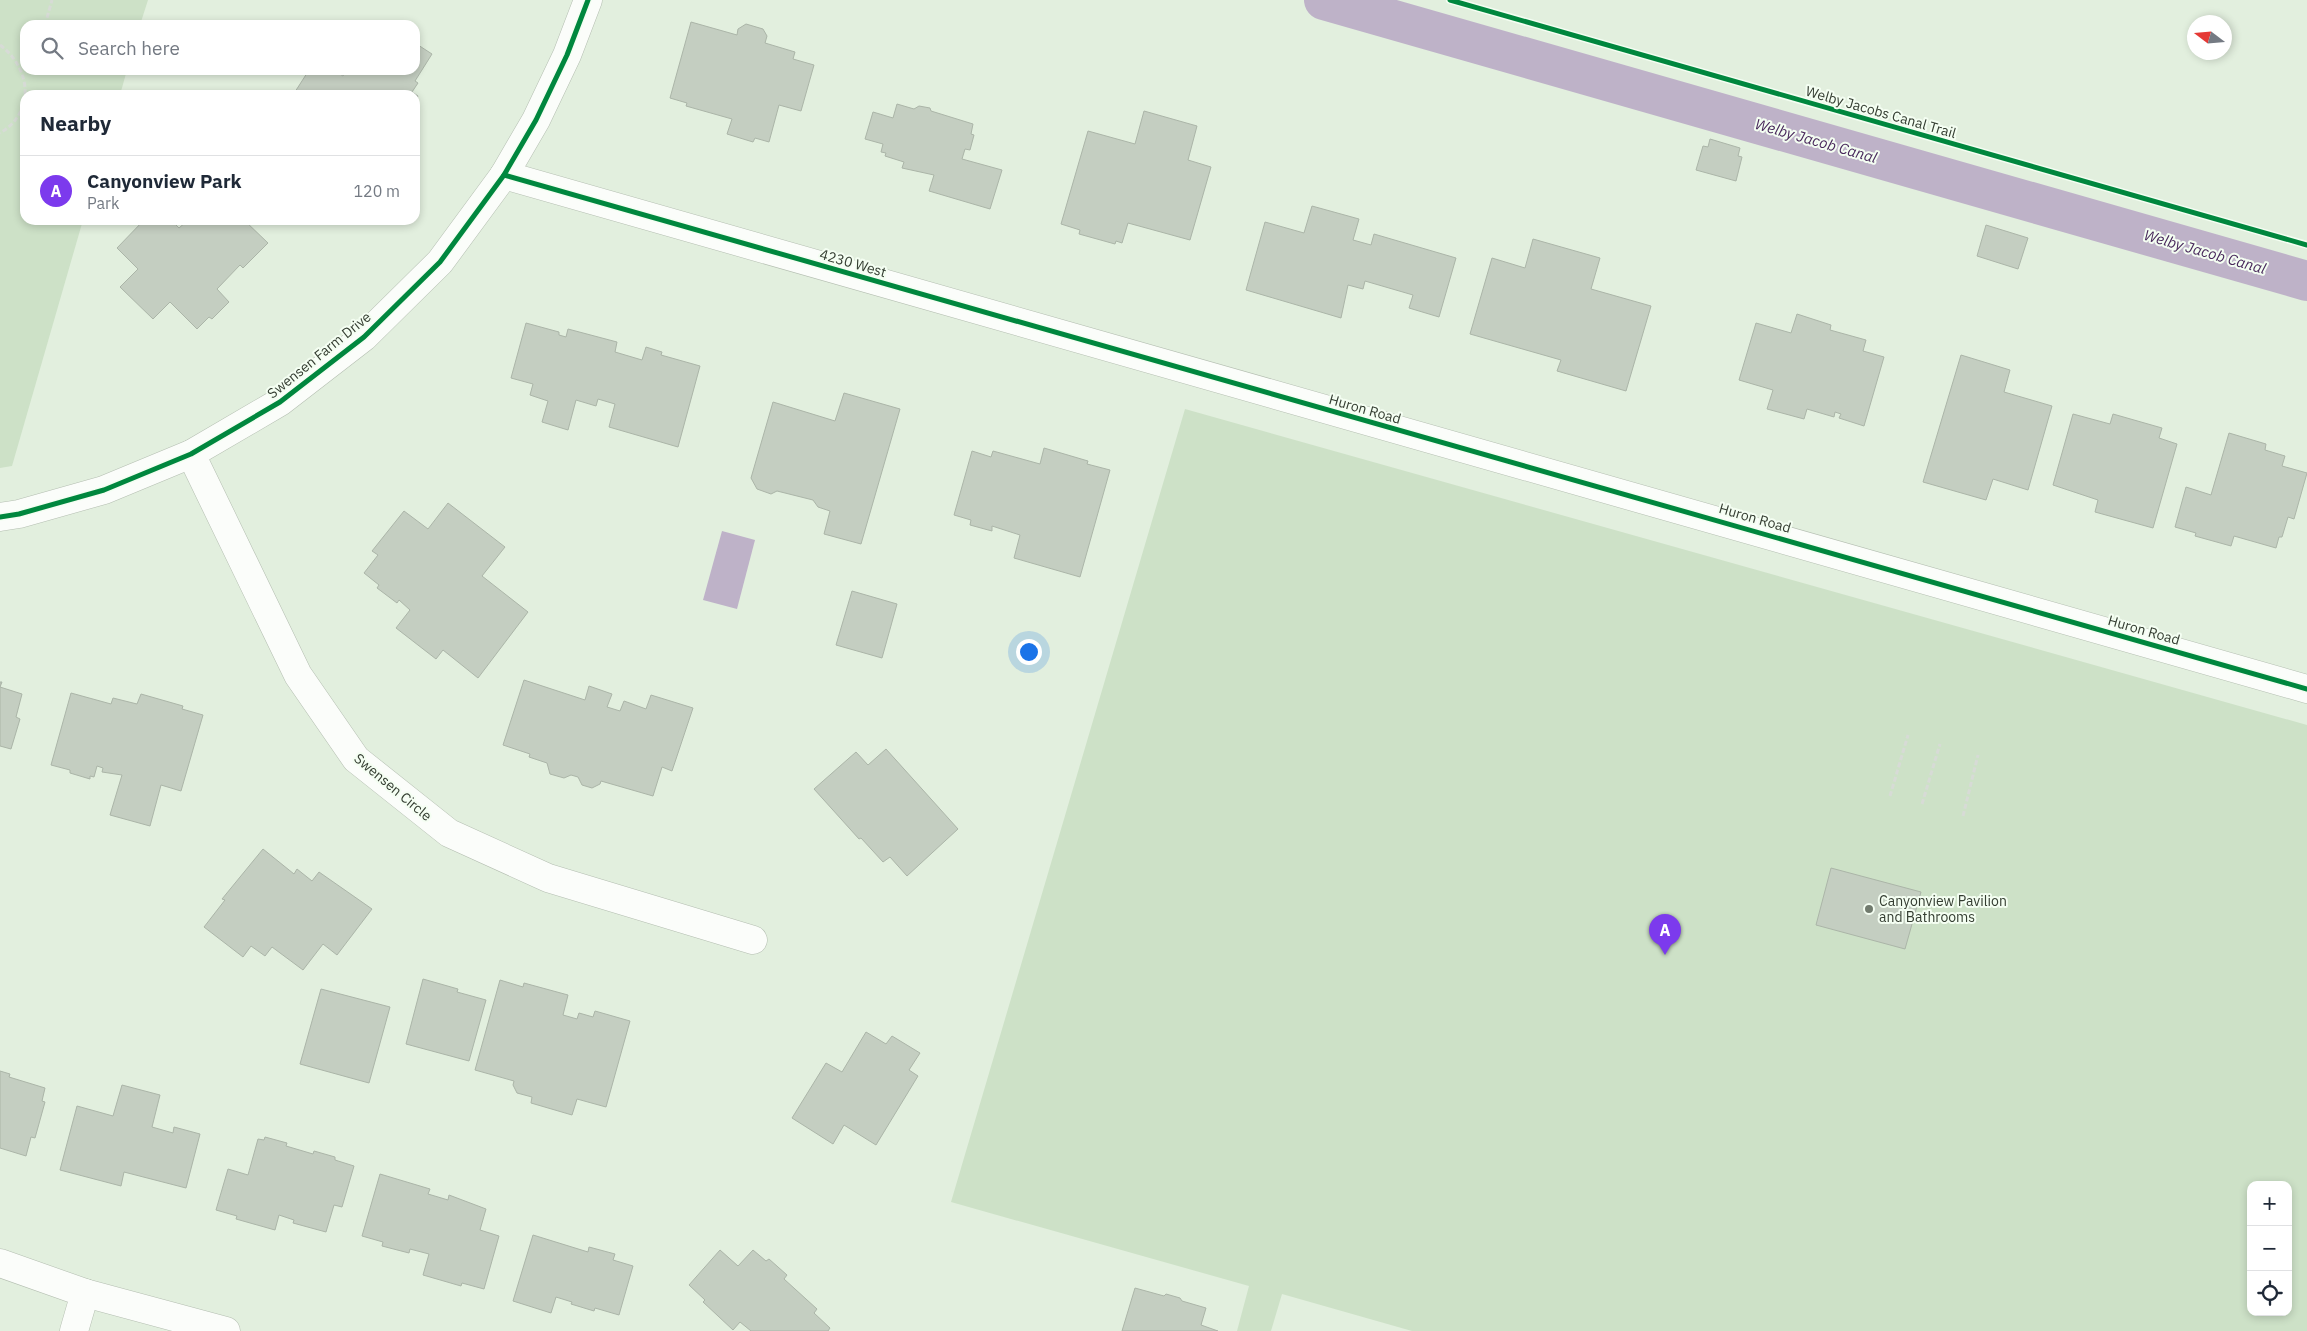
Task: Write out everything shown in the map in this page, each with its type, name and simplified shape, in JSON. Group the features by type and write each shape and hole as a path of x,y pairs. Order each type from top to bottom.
{"street":[{"name":"Swensen Farm Drive","path":"0,517 20,514 104,490 191,454 280,402 364,337 440,262 504,175 536,120 564,63 588,0"},
{"name":"4230 West","path":"504,175 1195,373"},
{"name":"Huron Road","path":"1195,373 1862,560 2307,689"},
{"name":"Swensen Circle","path":"191,454 298,675 356,759 450,833 530,870 548,878 753,940"},
{"path":"0,1263 85,1293 226,1331"},
{"path":"74,1331 85,1293"}],"path":[{"path":"46,20 52,0"},
{"path":"0,45 12,54 20,63"},
{"path":"24,75 25,90"},
{"path":"0,133 18,116 20,111"},
{"path":"1890,796 1908,735"},
{"path":"1922,804 1940,744"},
{"path":"1963,816 1978,755"}],"green space":[{"path":"0,0 148,0 142,20 20,20 20,75 126,75 121,90 20,90 20,225 82,225 12,466 0,468"},
{"path":"1185,409 2307,725 2307,1331 1412,1331 1282,1294 1271,1331 1237,1331 1249,1286 951,1202"}],"shaded area":[{"path":"722,531 755,540 737,609 703,600"}],"building":[{"path":"691,22 737,35 738,29 746,24 763,29 767,36 765,43 795,52 793,59 814,65 801,111 779,105 769,142 755,138 753,142 727,134 732,119 686,106 687,103 670,98"},
{"path":"420,46 432,54 420,73"},
{"path":"306,75 419,75 415,81 418,83 413,90 296,90"},
{"path":"897,104 914,109 919,106 930,108 931,111 973,124 971,134 974,135 970,150 965,149 962,159 1002,170 990,209 929,191 934,175 902,168 904,162 885,156 886,153 881,152 883,144 865,139 873,112 893,118"},
{"path":"1144,111 1197,126 1188,160 1211,167 1190,240 1128,223 1122,243 1116,241 1115,244 1079,234 1080,230 1061,224 1088,131 1135,144"},
{"path":"1710,139 1740,148 1738,156 1742,157 1736,181 1696,170 1703,146 1708,147"},
{"path":"1312,206 1359,219 1353,240 1371,245 1374,234 1456,258 1439,317 1409,308 1413,295 1365,281 1363,289 1348,285 1341,318 1246,290 1265,222 1304,233"},
{"path":"139,225 176,225 179,228 182,225 249,225 268,243 243,268 240,265 217,289 229,302 212,319 209,317 197,329 170,302 153,319 120,287 138,269 117,248"},
{"path":"1986,225 2028,238 2018,269 1977,256"},
{"path":"1533,239 1600,258 1591,289 1651,306 1626,391 1557,371 1561,360 1470,334 1492,258 1525,268"},
{"path":"1797,314 1831,325 1830,330 1866,340 1863,351 1884,357 1864,426 1839,418 1841,414 1835,412 1834,417 1807,409 1804,419 1767,409 1773,390 1739,380 1756,323 1791,333"},
{"path":"526,323 559,332 559,335 566,337 568,329 617,342 615,352 642,360 646,347 662,352 661,355 700,366 678,447 609,427 615,404 598,399 596,406 576,400 568,430 542,422 548,401 530,395 533,384 511,378"},
{"path":"1961,355 2010,370 2004,392 2052,406 2028,490 1993,479 1986,500 1923,482"},
{"path":"844,393 900,409 861,544 824,534 830,511 818,507 813,500 777,491 771,494 757,489 751,478 773,402 835,421"},
{"path":"2073,414 2110,424 2113,414 2162,428 2159,438 2177,444 2153,528 2095,512 2098,500 2053,485"},
{"path":"2229,433 2266,444 2265,450 2285,456 2282,466 2307,473 2294,519 2288,517 2282,537 2279,537 2276,548 2234,536 2231,546 2195,536 2196,533 2175,527 2186,487 2211,495"},
{"path":"1044,448 1088,461 1087,464 1110,470 1080,577 1014,558 1020,535 992,526 992,531 970,525 971,520 954,515 972,451 991,457 993,451 1040,464"},
{"path":"448,503 505,547 482,576 528,612 478,678 443,650 436,659 396,628 410,610 399,600 397,603 377,588 379,585 364,573 378,555 372,551 404,511 428,529"},
{"path":"852,591 897,604 882,658 836,645"},
{"path":"524,680 585,700 589,686 612,694 607,707 620,711 624,701 646,709 651,695 693,708 672,771 662,767 653,796 601,781 600,784 592,788 582,785 578,777 571,775 564,778 550,774 547,763 529,757 530,754 503,745"},
{"path":"0,687 22,694 16,717 20,719 11,749 0,746"},
{"path":"71,693 111,704 113,698 137,704 141,694 183,706 182,709 203,715 181,791 161,785 150,826 110,815 122,775 102,772 103,768 97,766 94,777 90,776 90,779 70,773 70,770 51,765"},
{"path":"886,749 958,829 907,876 890,857 883,862 861,838 859,839 814,789 856,752 868,765"},
{"path":"263,849 294,874 297,869 312,881 319,872 372,909 337,955 323,944 303,970 272,947 265,956 251,946 243,957 204,927 225,900 222,899"},
{"name":"Canyonview Pavilion and Bathrooms","path":"1831,868 1921,892 1905,949 1816,925"},
{"path":"423,979 458,989 457,992 486,1000 469,1061 406,1044"},
{"path":"500,980 523,987 524,983 568,995 563,1015 577,1019 579,1013 593,1017 595,1011 630,1021 606,1107 577,1099 572,1115 531,1103 532,1097 517,1093 513,1085 514,1081 475,1070"},
{"path":"321,989 390,1007 369,1083 300,1064"},
{"path":"866,1032 886,1044 892,1036 920,1053 909,1070 918,1076 876,1145 844,1125 833,1144 792,1118 826,1063 842,1072"},
{"path":"0,1071 10,1074 9,1077 45,1088 42,1101 45,1102 35,1138 31,1137 26,1156 0,1148"},
{"path":"122,1085 160,1095 152,1127 173,1133 174,1127 200,1134 186,1188 124,1172 121,1186 60,1170 77,1106 113,1116"},
{"path":"265,1137 287,1143 286,1146 313,1154 314,1151 335,1157 335,1160 354,1166 342,1207 334,1205 326,1232 293,1223 294,1220 279,1215 275,1230 236,1219 237,1216 216,1210 228,1169 248,1175 258,1139 264,1140"},
{"path":"380,1174 430,1189 428,1194 448,1200 449,1195 486,1209 480,1230 499,1236 484,1289 462,1283 461,1286 423,1275 429,1254 410,1249 409,1253 382,1246 383,1242 362,1236"},
{"path":"533,1235 588,1252 589,1247 615,1254 613,1260 633,1266 619,1315 595,1308 594,1311 556,1297 551,1313 513,1301"},
{"path":"720,1250 738,1266 753,1250 766,1261 769,1259 787,1275 784,1279 817,1309 814,1313 830,1328 828,1331 751,1331 740,1322 733,1330 703,1302 705,1300 689,1285"},
{"path":"1135,1288 1164,1296 1166,1294 1206,1308 1201,1325 1218,1331 1122,1331"}],"waterway":[{"name":"Welby Jacob Canal","path":"1324,0 2307,281"}],"cycle path":[{"path":"0,517 19,514 104,490 191,454 280,402 364,337 440,262 504,175 536,120 567,55 588,0"},
{"name":"Welby Jacobs Canal Trail","path":"1450,0 2307,245"},
{"path":"504,175 1857,559 2307,689"}],"place":[{"name":"Canyonview Pavilion and Bathrooms","path":"1869,909"},
{"name":"Canyonview Park","path":"1665,955"}]}
